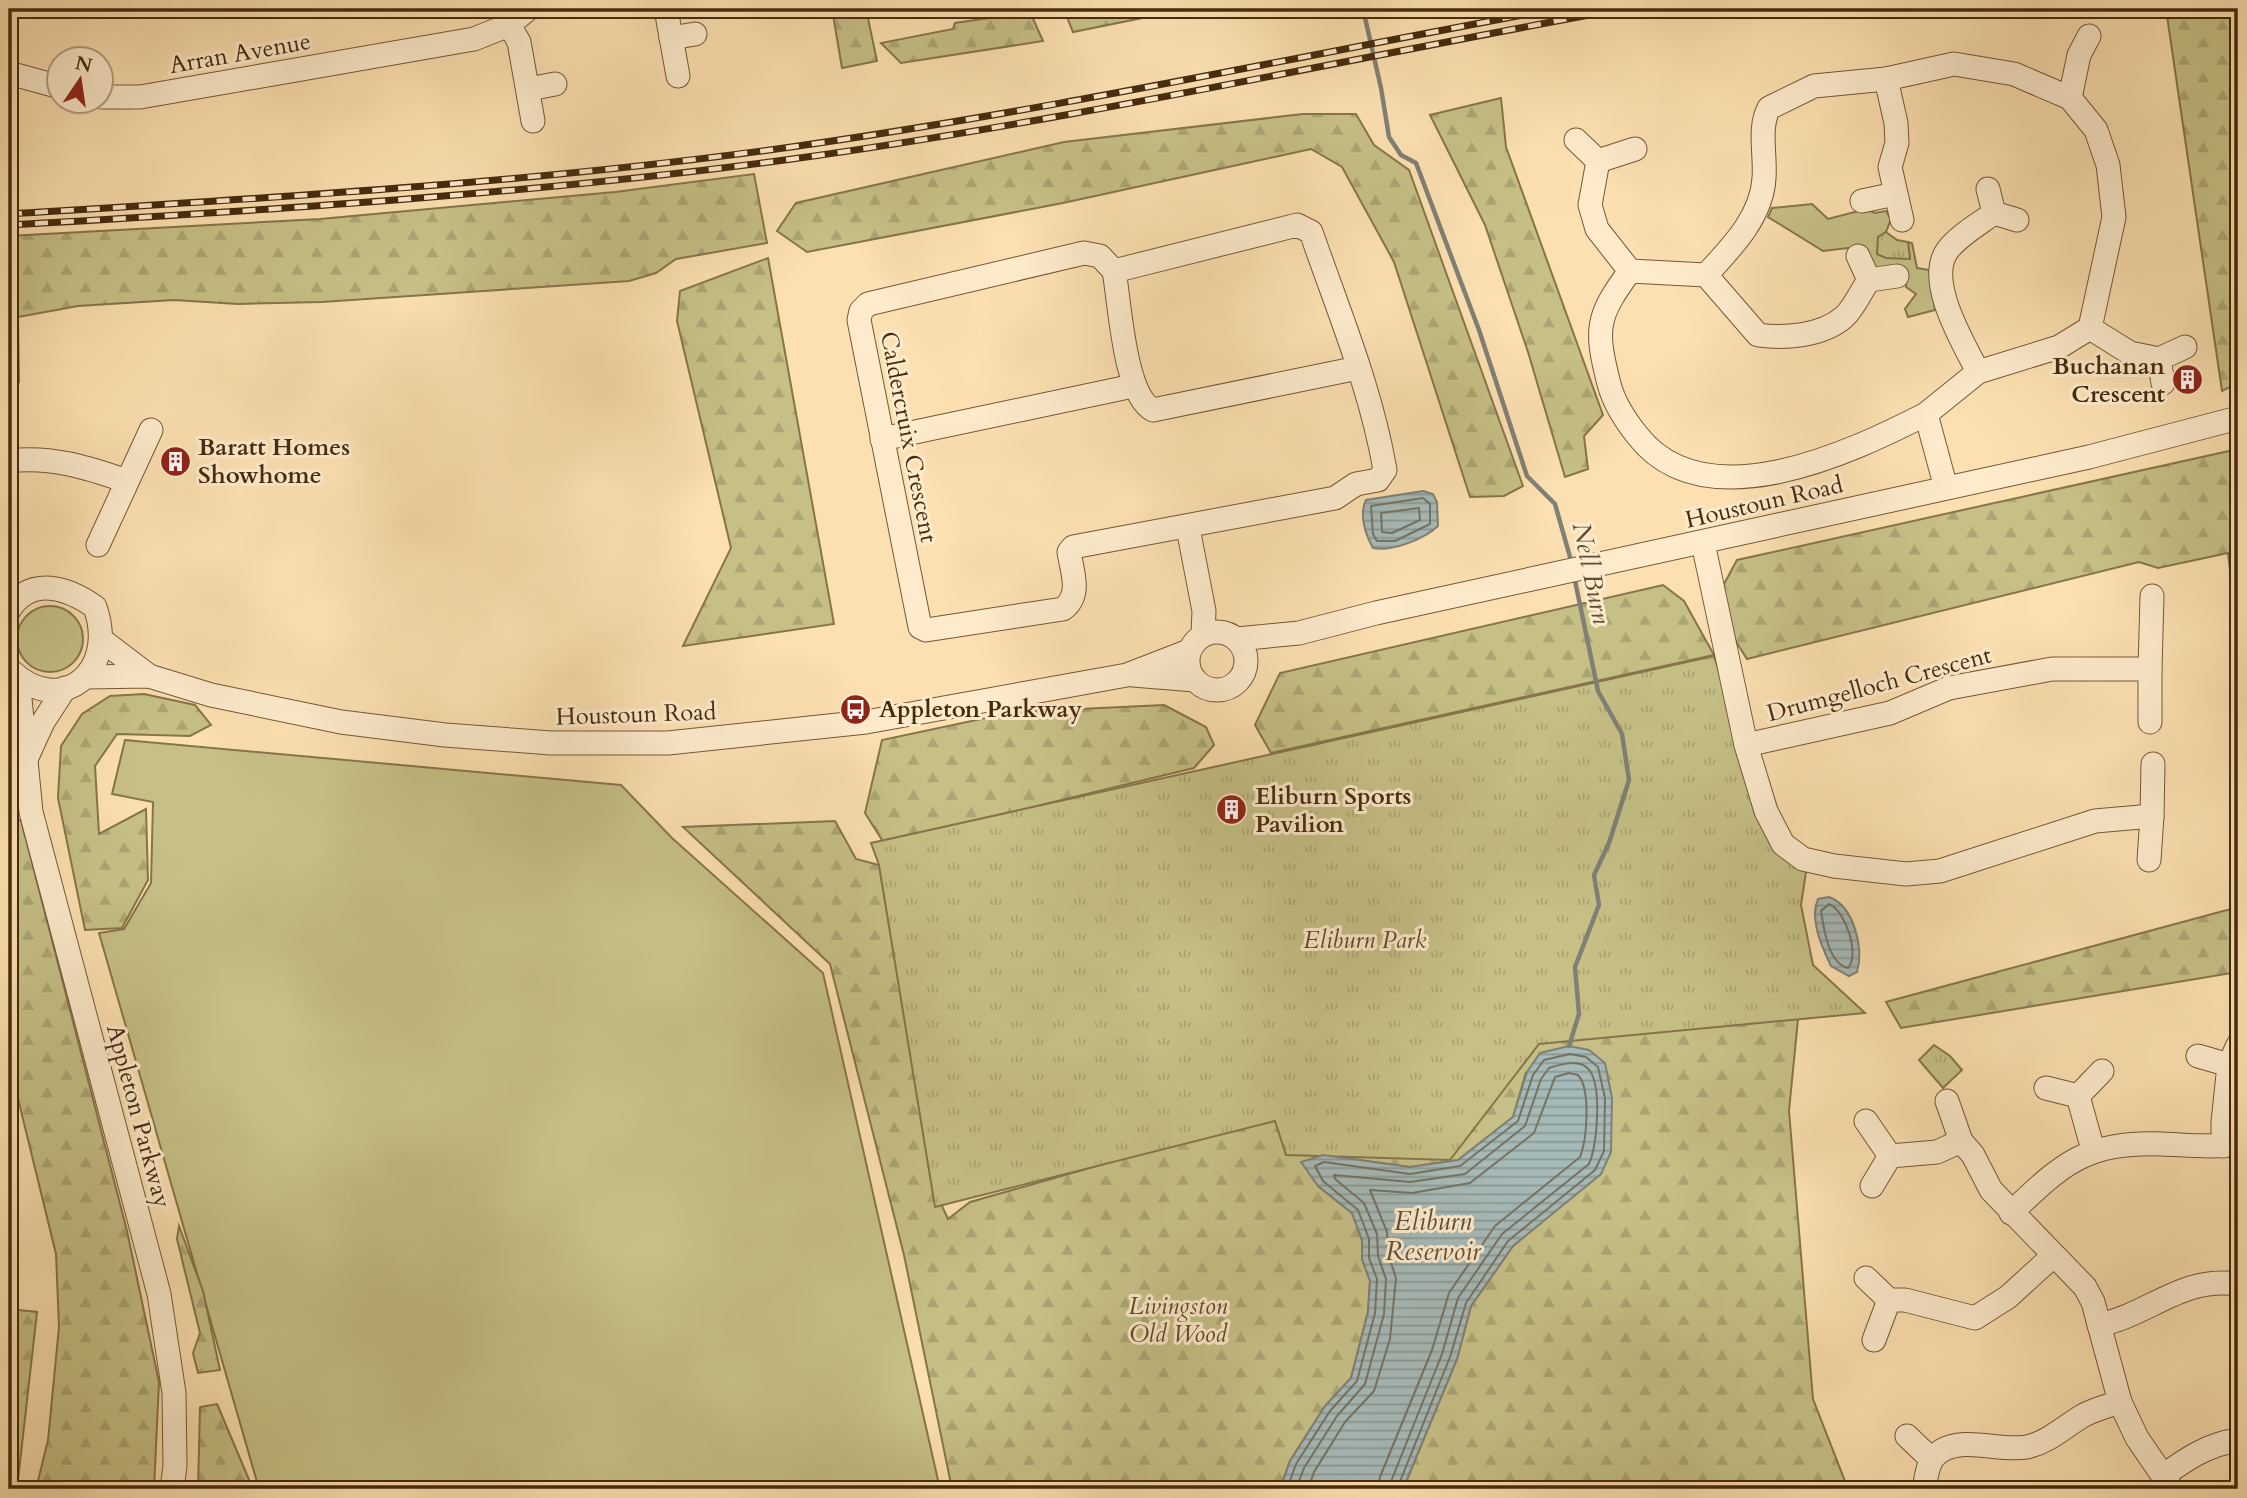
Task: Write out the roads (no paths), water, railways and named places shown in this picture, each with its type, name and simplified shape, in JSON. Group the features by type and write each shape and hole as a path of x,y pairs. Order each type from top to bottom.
{"street":[{"name":"Arran Avenue","path":"116,97 139,97 474,39 509,25 528,9"},
{"path":"666,9 678,76"},
{"path":"509,25 519,42 533,121"},
{"path":"671,38 695,34"},
{"path":"2070,98 2076,46"},
{"path":"1630,271 1611,296 1599,328 1609,385 1626,422 1644,445 1661,459 1684,470 1716,479 1737,478 1796,466 1867,444 1926,414 1978,372 2059,347 2090,328 2114,217 2109,164 2096,130 2070,98 2014,74 1981,66 1954,64 1886,79 1815,86 1769,108 1764,128 1764,181 1760,203 1727,252 1706,275"},
{"path":"9,74 46,83"},
{"path":"1886,79 1896,123 1896,143 1890,167 1902,220"},
{"path":"528,89 555,84"},
{"path":"1576,140 1598,161"},
{"path":"1598,161 1635,149"},
{"path":"1598,161 1590,205 1597,229 1630,271 1706,275 1758,335 1779,338 1822,329 1844,317 1869,280 1897,276"},
{"path":"1988,189 1994,214"},
{"path":"1862,201 1895,194"},
{"path":"1978,372 1953,321 1939,269 1948,249 1994,214"},
{"path":"1994,214 2017,220"},
{"name":"Caldercruix Crescent","path":"1297,225 1311,232 1358,368 1379,436 1385,470 1378,480 1356,484 1335,498 1188,528 1073,547 1069,552 1075,591 1072,603 1063,609 926,631 920,627 859,320 861,311 868,304 1084,253 1100,256 1115,271 1297,225"},
{"path":"1858,256 1869,280"},
{"path":"1115,271 1133,386 1144,405 1153,410 1358,368"},
{"path":"2090,328 2130,353 2159,359 2185,347"},
{"path":"2159,359 2163,383"},
{"path":"882,439 1133,386"},
{"path":"1926,414 1946,488"},
{"name":"Houstoun Road","path":"86,677 149,676 211,695 341,722 445,736 590,743 668,743 828,727 1126,675 1220,643 1299,633 1376,613 2089,457 2238,418"},
{"path":"98,545 151,430"},
{"path":"9,461 32,458 76,464 126,481"},
{"path":"1188,528 1204,611 1220,643 1188,661 1195,680"},
{"name":"Drumgelloch Crescent","path":"1703,543 1746,745 1766,811 1783,844 1803,859 1834,866 1906,874 1940,871 2095,821 2152,816"},
{"path":"12,603 26,594 53,586 75,593 95,607 103,641 98,660 86,677 65,688 41,689 13,672"},
{"path":"2150,722 2152,596"},
{"name":"Houstoun Road","path":"103,641 149,676"},
{"name":"Houstoun Road","path":"1126,675 1195,680 1212,690 1230,687 1243,676 1220,643"},
{"name":"Drumgelloch Crescent","path":"1746,745 1890,713 1949,688 2052,669 2150,669"},
{"name":"Appleton Parkway","path":"13,672 31,812 159,1294 174,1393 175,1466 172,1489"},
{"name":"Appleton Parkway","path":"26,760 43,722 65,688"},
{"path":"2149,860 2153,764"},
{"path":"2011,1213 2062,1168 2093,1150 2136,1144 2231,1145 2223,1111 2234,1055 2198,1056"},
{"path":"2078,1096 2102,1071"},
{"path":"2046,1088 2078,1096"},
{"path":"2078,1096 2093,1150"},
{"path":"1947,1101 1961,1141 1973,1154 1991,1190 2085,1287 2099,1325 2120,1402 2137,1438 2167,1483 2187,1458 2223,1442 2238,1440"},
{"path":"1866,1121 1890,1156"},
{"path":"1890,1156 1937,1152 1961,1141"},
{"path":"1872,1186 1890,1156"},
{"path":"1866,1278 1889,1300 1905,1300 1975,1318 1989,1312 2053,1256"},
{"path":"2099,1325 2120,1321 2178,1290 2199,1283 2238,1284"},
{"path":"1874,1340 1889,1300"},
{"path":"1924,1489 1931,1459 1953,1446 1999,1449 2028,1447 2052,1437 2097,1409 2120,1402"},
{"path":"1907,1436 1931,1459"}],"water":[{"path":"1423,491 1433,494 1437,502 1438,526 1407,543 1389,548 1373,548 1364,524 1366,500"},
{"path":"1829,897 1845,909 1858,940 1857,972 1849,976 1831,966 1818,933 1815,915 1818,899"},
{"name":"Eliburn Reservoir","path":"1569,1046 1589,1050 1605,1063 1612,1098 1611,1152 1601,1174 1513,1246 1471,1306 1457,1359 1403,1489 1280,1489 1290,1461 1325,1406 1351,1378 1368,1312 1370,1281 1362,1259 1362,1240 1352,1213 1318,1186 1301,1162 1323,1155 1410,1167 1458,1160 1513,1117 1527,1072 1540,1053"}],"waterway":[{"name":"Nell Burn","path":"1363,9 1389,137 1401,155 1416,163 1479,330 1527,476 1555,504 1572,564"},
{"name":"Nell Burn","path":"1569,1046 1579,1014 1575,967 1599,905 1594,875 1609,843 1629,780 1622,734 1598,691 1574,576"}],"railway":[{"path":"9,214 498,180 693,160 983,117 1555,9"},
{"path":"9,225 303,207 499,191 792,159 1000,127 1622,9"}],"place":[{"name":"Buchanan Crescent","path":"2188,380"},
{"name":"Baratt Homes Showhome","path":"175,461"},
{"name":"Appleton Parkway","path":"856,709"},
{"name":"Eliburn Sports Pavilion","path":"1232,810"}],"park label":[{"name":"Eliburn Park","path":"1365,940"},
{"name":"Livingston Old Wood","path":"1178,1320"}]}
